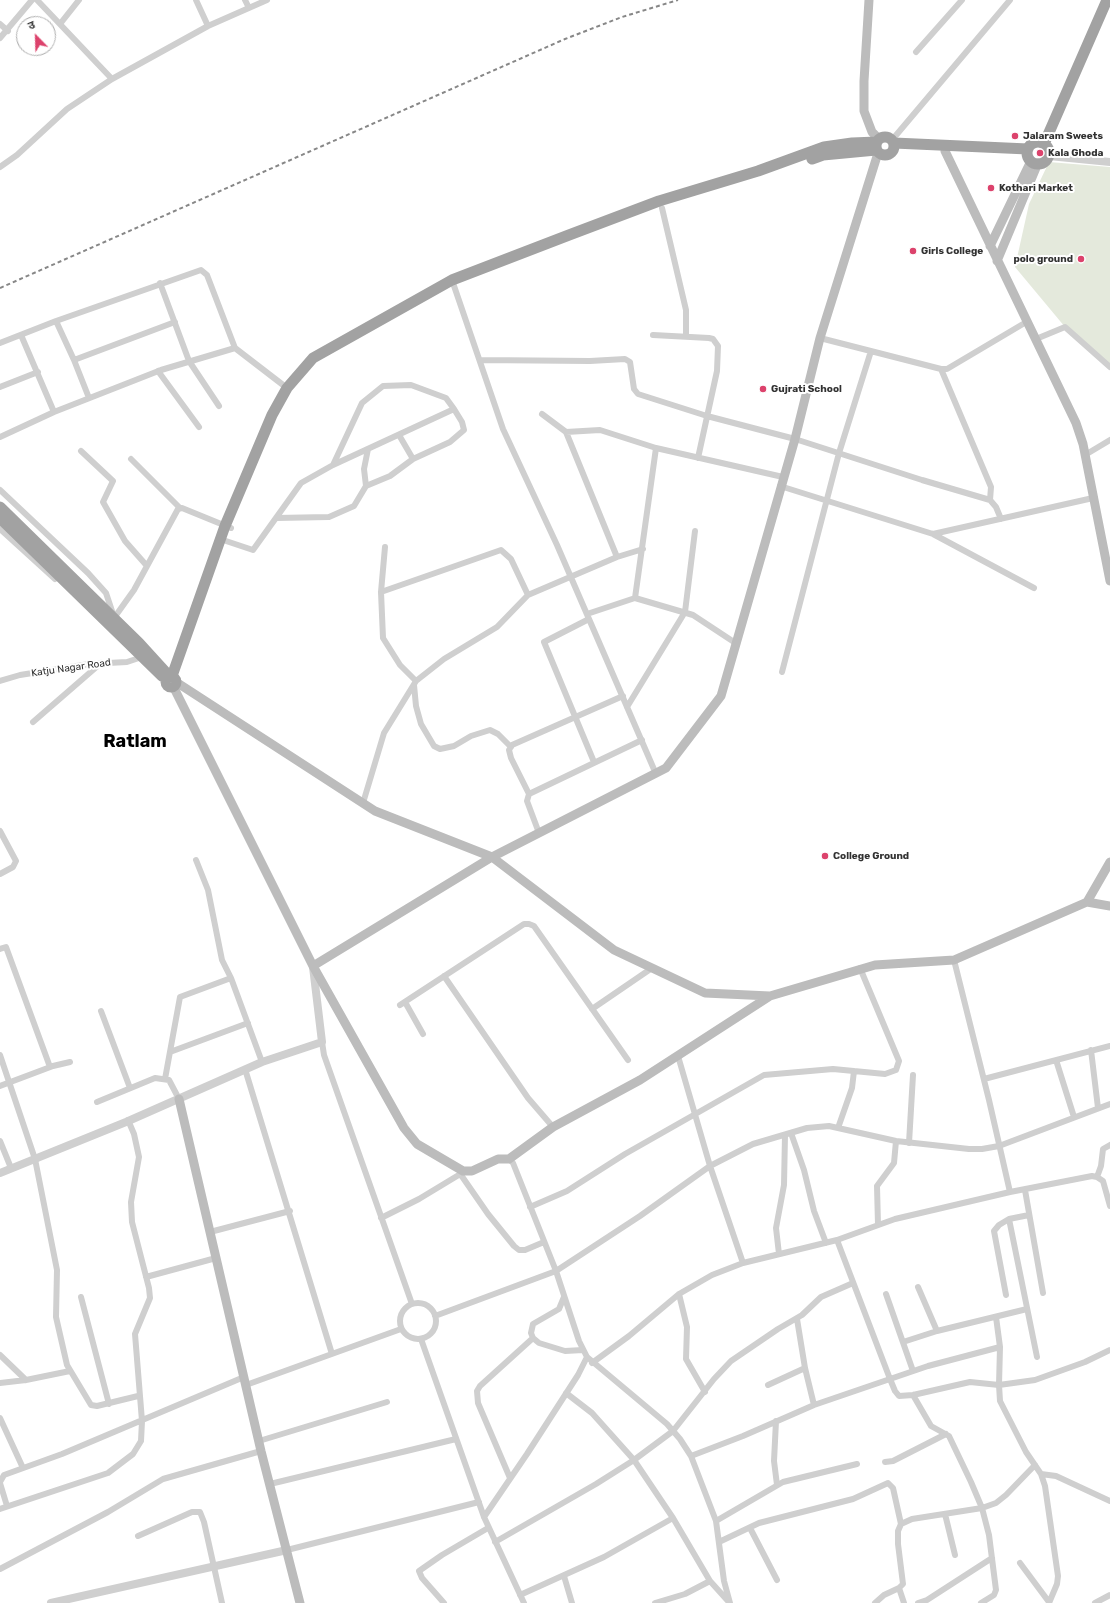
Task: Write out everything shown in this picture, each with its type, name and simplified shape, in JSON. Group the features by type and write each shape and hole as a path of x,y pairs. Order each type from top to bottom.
{"highway":[{"path":"1042,143 1102,0"},
{"path":"1042,143 1107,0"},
{"path":"172,680 226,541 228,527 276,417 292,391 323,360 453,284 662,208 823,155 877,146 886,137 893,144 944,151 1031,157"},
{"path":"893,144 1031,157 1043,162 1049,156 1048,148 1042,143 1034,143 1031,157"},
{"path":"172,680 228,527 272,415 287,388 313,358 453,284 659,201 758,171 800,155 838,145 877,146 885,156 892,153 893,144"},
{"path":"0,508 110,620 142,657 172,680"},
{"path":"0,518 110,620 156,660 172,680"}],"main road":[{"path":"313,966 492,857 666,768 721,696 794,439 820,338 877,146 864,111 864,81 869,0"},
{"path":"944,151 997,261 1028,321 1076,423 1085,455 1110,582"},
{"path":"990,246 1031,157"},
{"path":"997,261 1031,157"},
{"path":"172,680 375,811 492,857 614,950 705,994 770,996"},
{"path":"172,680 313,966 404,1128 417,1144 462,1173 472,1171 498,1160 509,1159 554,1127 640,1080 770,996 860,968 875,965 954,960 1088,902 1110,906"},
{"path":"1088,902 1110,862"},
{"path":"179,1099 261,1451 300,1603"}],"street":[{"path":"0,38 32,0"},
{"path":"37,0 112,79"},
{"path":"60,24 79,0"},
{"path":"196,0 208,26"},
{"path":"245,0 248,8"},
{"path":"0,167 17,155 67,109 112,79 208,26 267,0"},
{"path":"916,52 962,0"},
{"path":"893,144 1010,0"},
{"path":"0,24 8,30"},
{"path":"1049,156 1110,162"},
{"path":"662,208 686,310 686,336"},
{"path":"0,343 56,321 198,270 203,271 207,275 235,348 287,388"},
{"path":"160,283 189,361 219,406"},
{"path":"453,284 503,429 571,576 656,774"},
{"path":"56,321 89,398"},
{"path":"820,338 941,369 947,369 1028,321"},
{"path":"74,360 175,322"},
{"path":"1036,339 1065,327 1110,367"},
{"path":"21,335 54,412"},
{"path":"653,335 713,339 718,346 718,372 698,458"},
{"path":"0,437 54,412 158,371 235,348"},
{"path":"782,672 796,612 839,453 871,351"},
{"path":"480,360 590,361 625,359 630,362 634,389 638,394 707,416 794,439 990,500 996,507 1001,519"},
{"path":"941,369 991,487 990,500"},
{"path":"158,371 199,428"},
{"path":"0,387 38,372"},
{"path":"276,518 329,517 354,506 366,486 390,476 413,459 450,442 464,430 462,422 446,398 410,385 383,386 362,403 333,465"},
{"path":"226,541 253,550 301,483 333,465 454,409"},
{"path":"542,414 566,432 616,557"},
{"path":"566,432 600,430 656,448 782,481 827,501 933,534 1034,588"},
{"path":"399,435 413,459"},
{"path":"1085,455 1110,440"},
{"path":"635,598 656,448"},
{"path":"366,486 364,469 368,449"},
{"path":"81,451 113,481 103,502 125,541 147,566"},
{"path":"131,459 180,508 228,527"},
{"path":"0,490 88,573 106,593 110,620"},
{"path":"933,534 1093,498"},
{"path":"110,620 134,590 180,508"},
{"path":"0,529 82,604 110,620"},
{"path":"628,707 685,612 695,531"},
{"path":"385,547 381,592 383,638 400,665 415,683 416,706 421,724 434,746 440,749 454,746 471,736 490,730 498,734 510,747 509,750 511,758 528,794 527,801 539,833"},
{"path":"363,803 384,733 415,683 444,659 497,627 528,596 616,557 643,549"},
{"path":"381,592 501,550 511,559 528,596"},
{"path":"594,762 544,642 588,617 635,598 693,615 737,644"},
{"name":"Katju Nagar Road","path":"0,681 20,675 101,663 127,662 142,657"},
{"path":"33,722 101,663"},
{"path":"510,747 623,696"},
{"path":"528,794 642,740"},
{"path":"0,831 16,861 13,867 0,874"},
{"path":"196,860 208,890 222,960 231,978 262,1062"},
{"path":"423,1034 402,1003 524,924 529,924 534,926 628,1060"},
{"path":"0,949 6,947 50,1067"},
{"path":"954,960 984,1079 1010,1192"},
{"path":"313,966 324,1055 412,1304"},
{"path":"592,1009 652,968"},
{"path":"530,1207 568,1191 626,1154 768,1073 833,1069 885,1074 896,1070 899,1061 860,968"},
{"path":"444,976 528,1098 554,1127"},
{"path":"165,1079 180,997 231,978"},
{"path":"102,1011 130,1088"},
{"path":"170,1052 248,1023"},
{"path":"0,1173 179,1099 262,1062 322,1042"},
{"path":"984,1079 1110,1046"},
{"path":"1091,1050 1098,1108"},
{"path":"0,1055 35,1159 57,1270 56,1317 67,1366 91,1405 97,1406 110,1404 138,1396"},
{"path":"678,1056 710,1166 743,1263"},
{"path":"1056,1060 1074,1117"},
{"path":"0,1086 50,1067 70,1062"},
{"path":"245,1069 290,1211 332,1354"},
{"path":"838,1128 852,1088 854,1071"},
{"path":"909,1142 913,1075"},
{"path":"97,1102 155,1078 165,1079 171,1083 179,1099"},
{"path":"435,1316 556,1271 640,1216 710,1166 754,1144 817,1126 838,1128 896,1141 969,1149 999,1146 1110,1104"},
{"path":"0,1509 96,1477 116,1468 133,1454 140,1445 142,1438 142,1421 138,1396 135,1334 150,1298 131,1217 131,1202 139,1157 134,1134 128,1120"},
{"path":"788,1134 804,1170 814,1211 826,1243"},
{"path":"779,1254 776,1228 784,1184 788,1134"},
{"path":"0,1141 11,1168"},
{"path":"878,1225 877,1186 894,1163 896,1141"},
{"path":"1097,1177 1101,1166 1103,1149 1110,1145"},
{"path":"509,1159 513,1163 556,1271 564,1298 587,1357 592,1363 673,1431 691,1456 716,1520 724,1581 730,1603"},
{"path":"381,1218 462,1173 488,1214 514,1246 522,1250 544,1242"},
{"path":"592,1363 629,1336 679,1294 712,1275 743,1263 837,1240 895,1219 1010,1192 1097,1177 1103,1181 1110,1206"},
{"path":"1025,1190 1043,1293"},
{"path":"210,1232 290,1211"},
{"path":"1006,1295 994,1235 996,1228 1009,1219 1029,1215"},
{"path":"1009,1219 1037,1357"},
{"path":"837,1240 890,1379 899,1396 913,1395 970,1382 999,1385 1023,1382 1049,1376 1110,1350"},
{"path":"146,1277 216,1258"},
{"path":"495,1542 596,1484 634,1460 673,1431 731,1361 778,1329 797,1319 821,1297 853,1283"},
{"path":"918,1287 937,1331"},
{"path":"679,1294 687,1327 686,1359 705,1392"},
{"path":"886,1294 913,1371"},
{"path":"81,1297 110,1404"},
{"path":"564,1298 559,1309 539,1319 534,1324 531,1333 533,1338 539,1342 565,1351 583,1350"},
{"path":"412,1304 424,1304 433,1311 435,1316 436,1322 431,1333 421,1339 410,1337 401,1329 400,1323 402,1311 412,1304"},
{"path":"902,1342 937,1331 1027,1309"},
{"path":"996,1317 1000,1347 1000,1401 1004,1411 1035,1465 1042,1474 1045,1486 1058,1576 1049,1603"},
{"path":"797,1319 805,1368 814,1405"},
{"path":"7,1506 0,1483 4,1475 245,1381 332,1354 401,1329"},
{"path":"510,1478 478,1403 477,1391 480,1386 533,1338"},
{"path":"421,1339 488,1528 524,1603"},
{"path":"691,1456 743,1436 814,1405 913,1371 1000,1347"},
{"path":"0,1355 26,1380"},
{"path":"484,1517 566,1393 587,1357"},
{"path":"768,1384 805,1368"},
{"path":"0,1383 26,1380 70,1371"},
{"path":"566,1393 592,1413 634,1460 673,1518 710,1581 730,1603"},
{"path":"913,1395 931,1426 946,1434 972,1482 982,1508 988,1530 995,1594 981,1603"},
{"path":"259,1441 387,1402"},
{"path":"0,1418 23,1468"},
{"path":"776,1421 774,1460 777,1485"},
{"path":"885,1462 893,1461 946,1434"},
{"path":"270,1484 456,1439"},
{"path":"0,1569 108,1512 163,1480 261,1451"},
{"path":"716,1520 777,1485 807,1475 857,1464"},
{"path":"874,1603 884,1595 899,1588 903,1584 898,1544 898,1532 902,1524 912,1519 982,1508 1001,1499 1035,1465"},
{"path":"1042,1474 1056,1476 1110,1501"},
{"path":"719,1542 768,1520 853,1499 888,1483 893,1488 902,1524"},
{"path":"51,1603 286,1550 479,1502"},
{"path":"138,1536 192,1512 200,1512 204,1522 222,1603"},
{"path":"945,1514 955,1555"},
{"path":"520,1595 604,1557 673,1518"},
{"path":"444,1603 422,1578 419,1572 442,1555 488,1528"},
{"path":"750,1528 777,1580"},
{"path":"918,1603 927,1600 992,1558"},
{"path":"1020,1563 1049,1603"},
{"path":"564,1576 572,1603"},
{"path":"655,1603 685,1594 710,1581"},
{"path":"899,1588 904,1603"},
{"path":"1095,1603 1110,1595"}],"shaded area":[{"path":"1049,162 1110,167 1110,367 1065,327 1015,267 1029,204"}],"railway":[{"path":"0,288 565,39 622,17 678,0"}],"place":[{"name":"Jalaram Sweets","path":"1015,136"},
{"name":"Kala Ghoda","path":"1040,153"},
{"name":"Kothari Market","path":"991,188"},
{"name":"Girls College","path":"913,251"},
{"name":"polo ground","path":"1081,259"},
{"name":"Gujrati School","path":"763,389"},
{"name":"College Ground","path":"825,856"}],"district":[{"name":"Ratlam","path":"135,742"}]}
